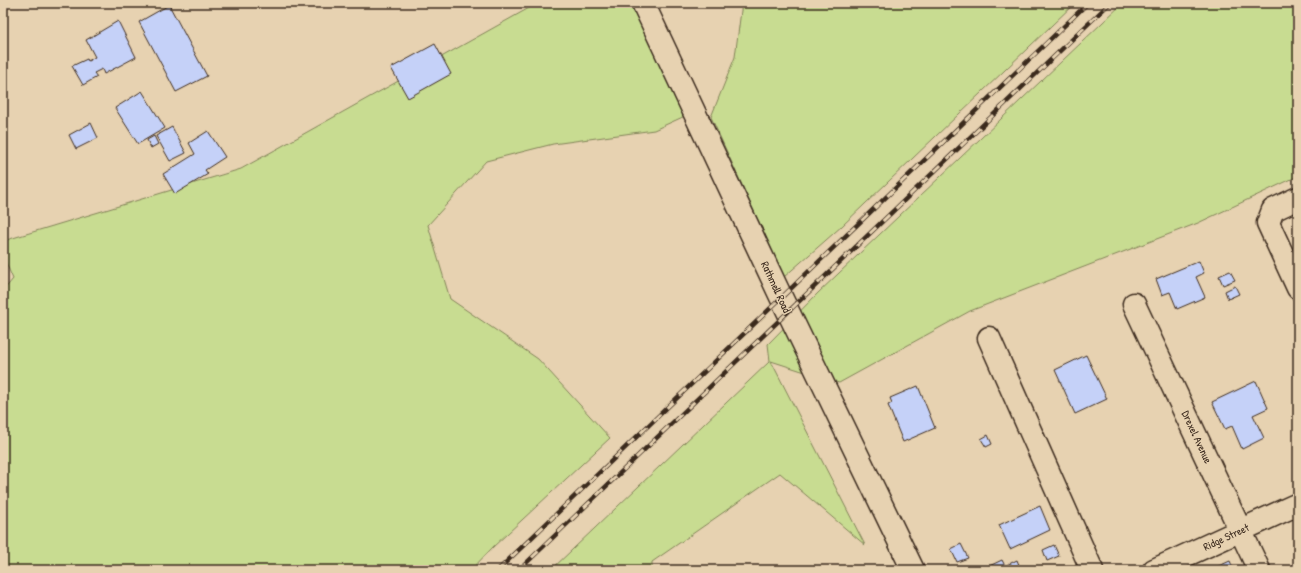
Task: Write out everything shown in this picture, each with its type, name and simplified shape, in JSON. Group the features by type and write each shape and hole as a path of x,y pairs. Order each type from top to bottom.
{"street":[{"name":"Rathmell Road","path":"643,3 782,299 913,570"},
{"path":"1298,198 1273,210 1268,223 1298,288"},
{"name":"Drexel Avenue","path":"1134,304 1259,570"},
{"path":"989,338 1092,570"},
{"name":"Ridge Street","path":"1154,570 1298,504"}],"green space":[{"path":"538,3 632,3 685,116 654,130 553,144 486,161 428,225 450,299 538,359 610,438 493,547 471,570 3,570 3,291 13,279 3,256 3,241 241,169"},
{"path":"742,3 1075,3 842,226 784,277 711,117 735,57"},
{"path":"1123,3 1298,3 1298,176 1198,223 970,311 839,383 771,361 865,545 780,473 652,562 652,570 551,570 770,361 768,344 818,293"}],"building":[{"path":"169,5 207,76 176,92 139,22"},
{"path":"118,21 136,57 104,74 102,69 94,73 97,77 83,85 72,66 95,57 86,40"},
{"path":"435,44 451,74 408,98 391,68"},
{"path":"142,91 165,128 138,144 115,108"},
{"path":"91,123 98,138 76,149 69,135"},
{"path":"172,127 186,153 170,161 156,136"},
{"path":"208,131 225,157 205,170 208,174 175,194 163,174 195,154 189,143"},
{"path":"154,136 158,144 151,148 147,140"},
{"path":"1199,261 1204,273 1196,277 1205,297 1177,309 1170,292 1162,295 1156,279"},
{"path":"1230,271 1235,280 1223,285 1219,276"},
{"path":"1235,286 1239,294 1228,299 1225,291"},
{"path":"1086,355 1107,399 1075,414 1055,370"},
{"path":"1256,381 1268,408 1253,415 1264,438 1242,449 1232,426 1225,429 1212,402"},
{"path":"918,386 935,428 903,442 888,405 892,403 890,398"},
{"path":"988,435 992,444 986,447 981,439"},
{"path":"1040,506 1050,530 1010,549 999,525"},
{"path":"961,544 968,558 957,562 951,549"},
{"path":"1054,545 1059,556 1047,561 1043,550"},
{"path":"1002,560 1005,566 1017,560 1021,570 981,570"},
{"path":"1230,561 1234,570 1210,570"}],"railway":[{"path":"498,570 1088,3"},
{"path":"519,570 1110,3"}]}
